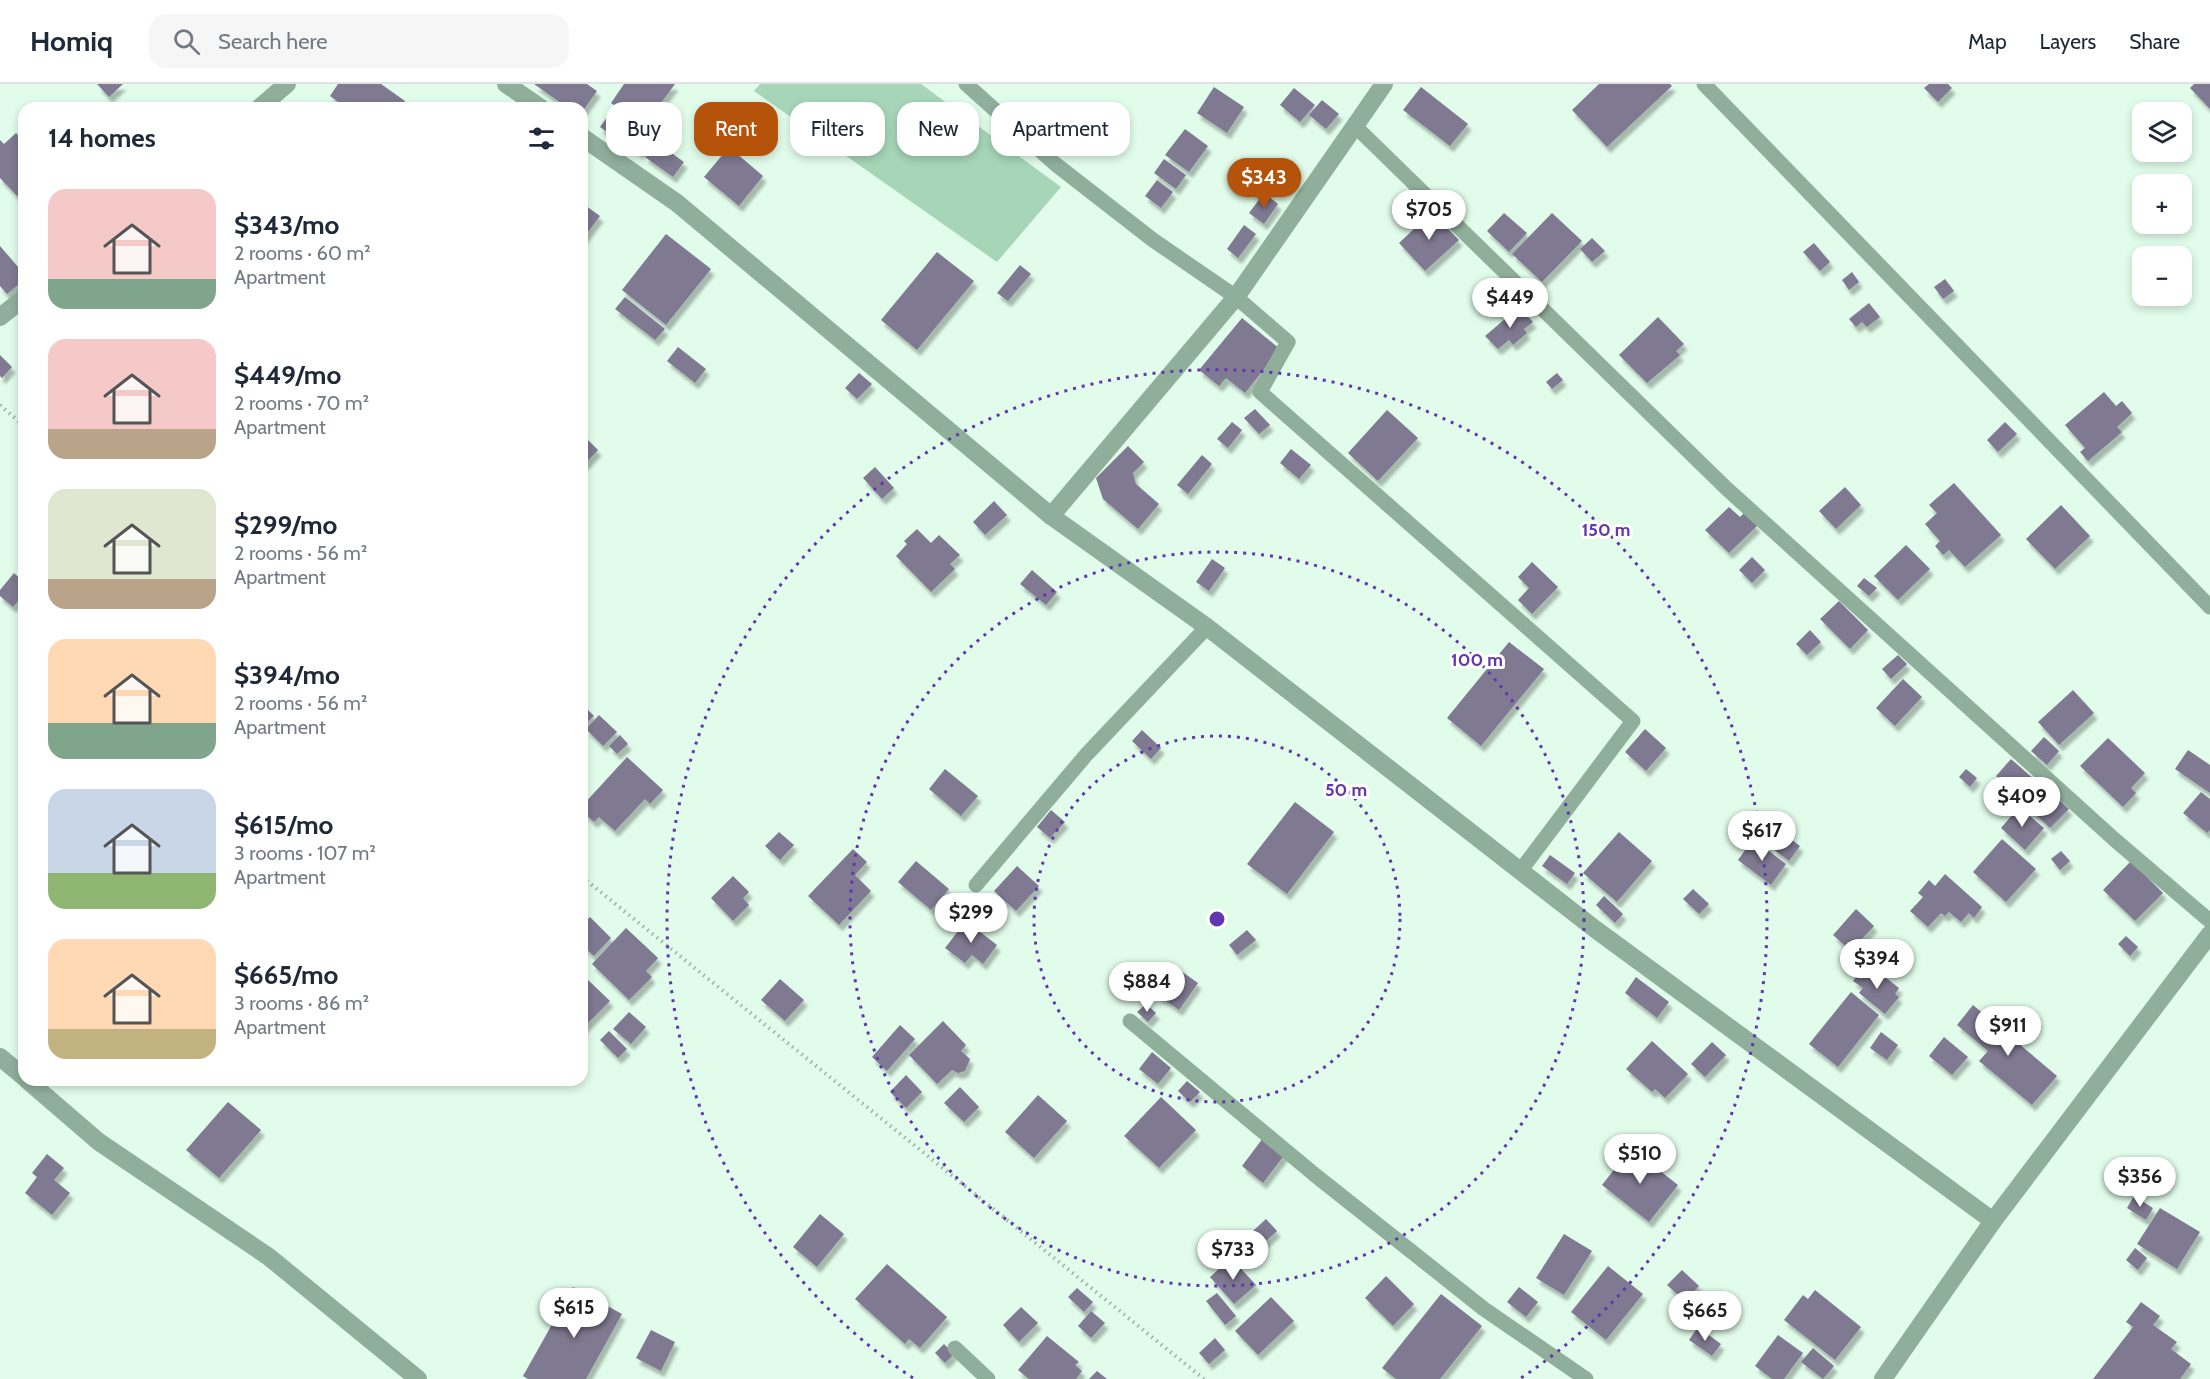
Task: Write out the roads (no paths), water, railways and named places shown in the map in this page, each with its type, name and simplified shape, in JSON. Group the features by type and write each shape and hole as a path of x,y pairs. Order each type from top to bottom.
{"street":[{"path":"266,102 287,84"},
{"path":"506,84 532,102"},
{"path":"1051,516 1236,297 1384,84"},
{"path":"588,141 676,203 1051,516 1207,627 1595,929 1993,1221"},
{"path":"0,317 18,303"},
{"path":"1883,1379 1993,1221 2210,933"},
{"path":"0,1057 18,1072"},
{"path":"34,1086 99,1142 268,1257 418,1379"}],"lane":[{"path":"966,84 1054,163 1153,240 1236,297 1288,342 1260,392 1633,721 1521,870"},
{"path":"1704,84 2210,607"},
{"path":"1355,126 1726,488 2115,840 2210,921"},
{"path":"976,885 1086,755 1207,627"},
{"path":"1130,1022 1315,1175 1484,1309 1586,1379"},
{"path":"955,1348 986,1378"}]}
